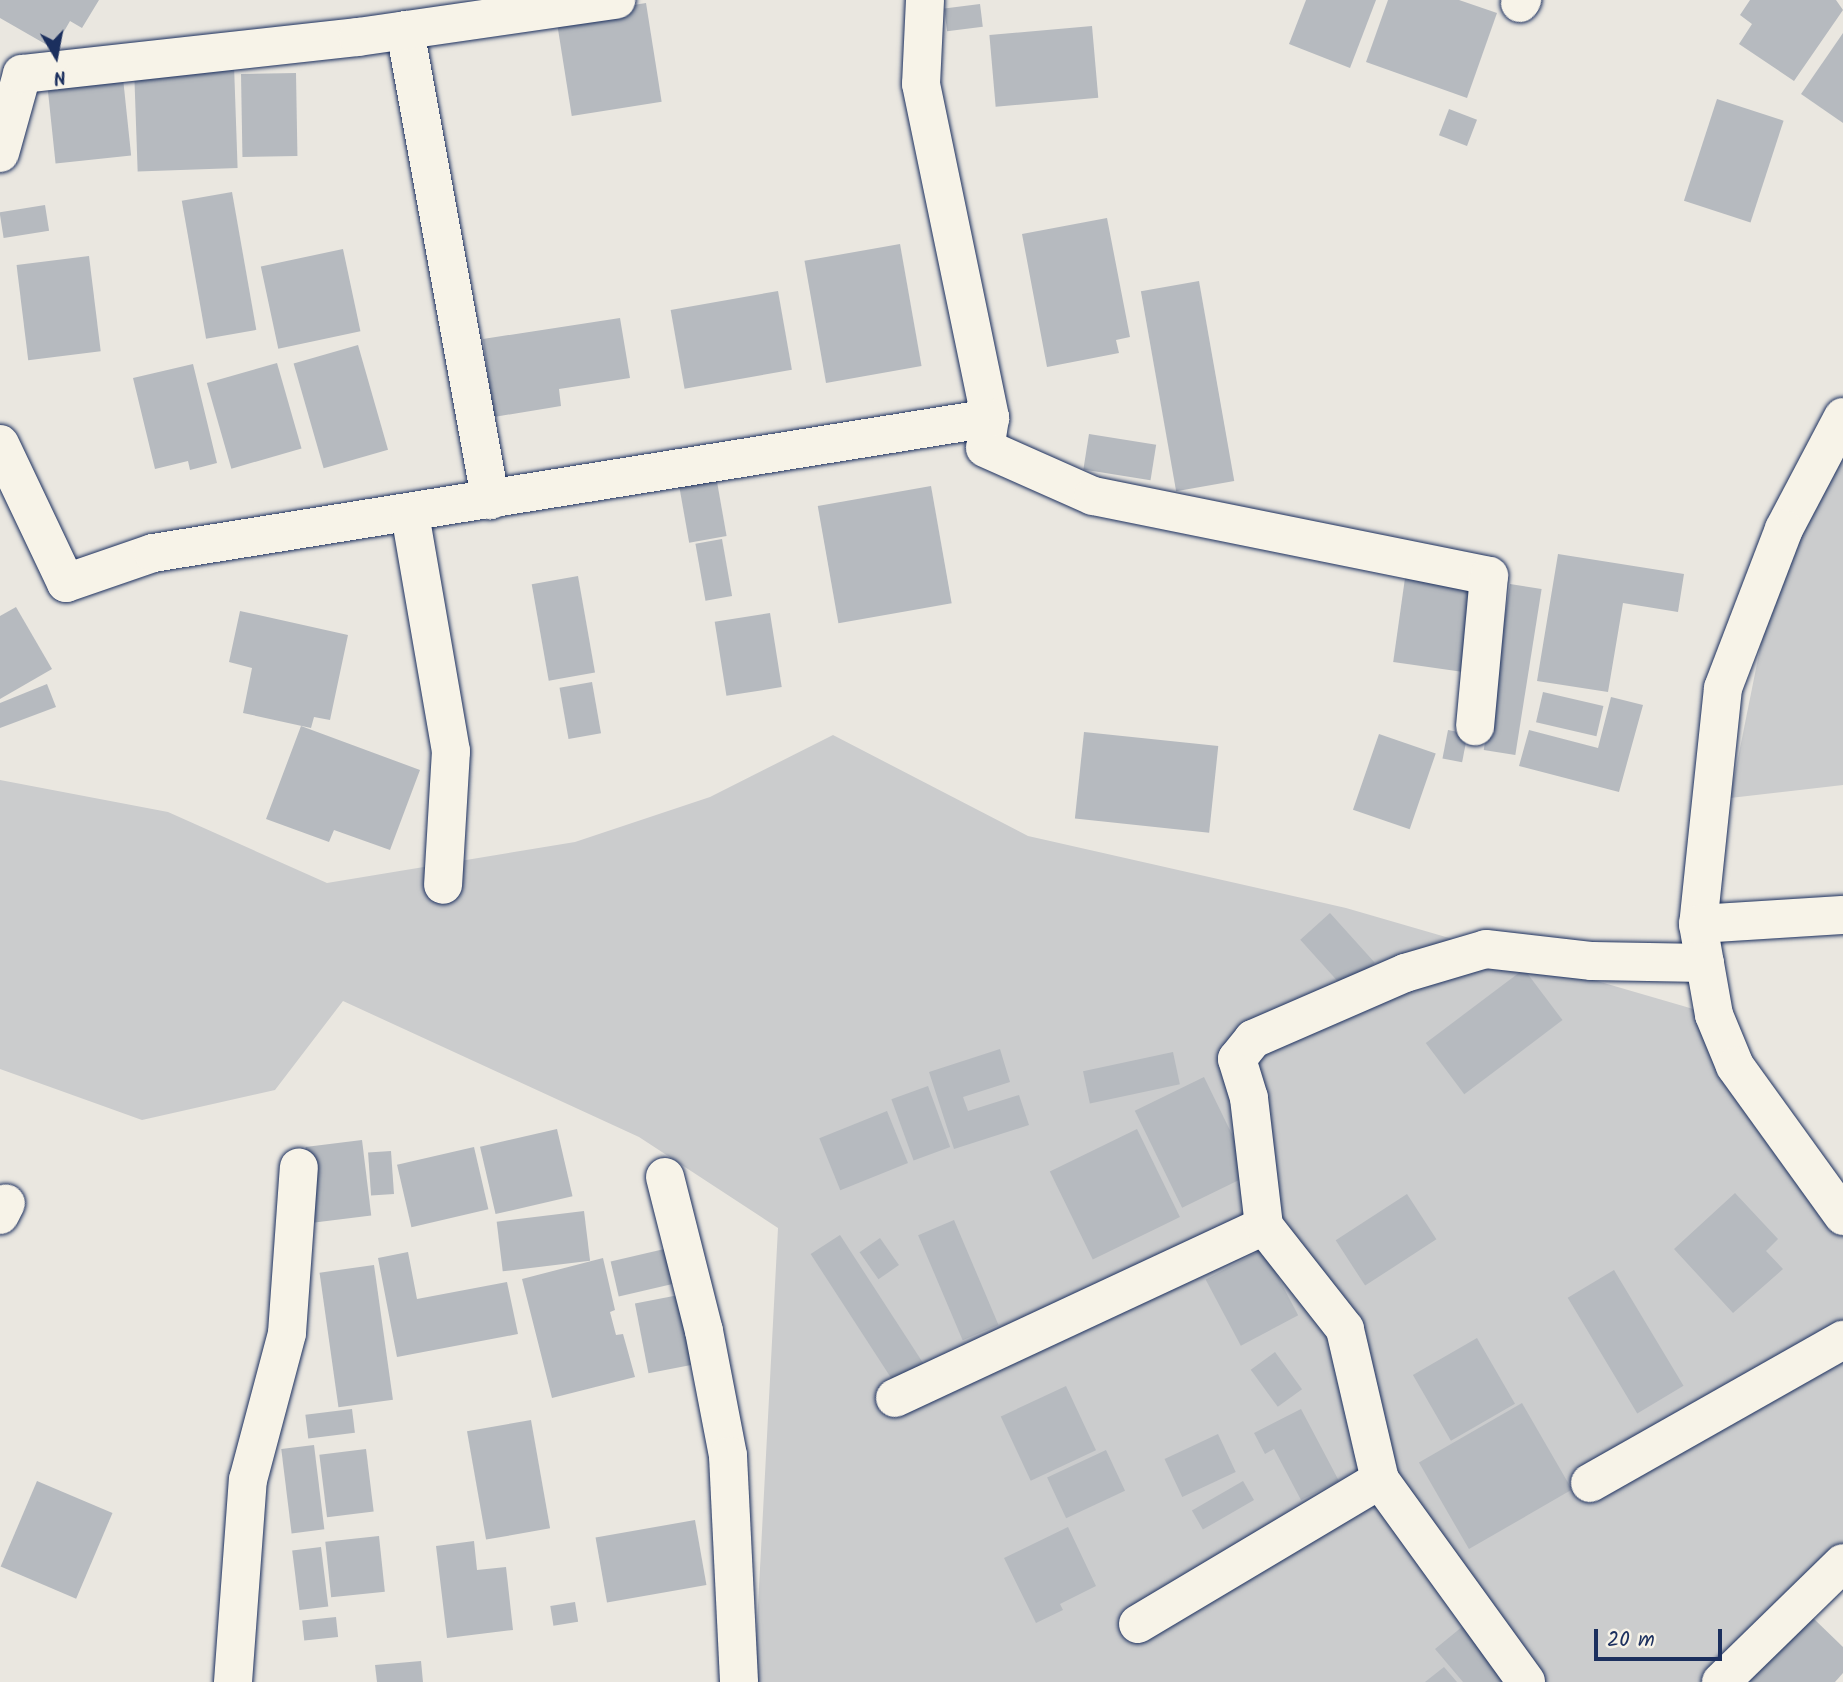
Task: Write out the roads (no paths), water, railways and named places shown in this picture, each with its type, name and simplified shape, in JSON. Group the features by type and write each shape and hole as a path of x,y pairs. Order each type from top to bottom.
{"street":[{"path":"0,153 11,68 405,30 616,0"},
{"path":"925,0 921,84 990,418 985,448 1093,496 1489,576 1475,726"},
{"path":"405,30 490,500"},
{"path":"1843,417 1784,529 1723,688 1698,924 1714,1016 1735,1066 1843,1216"},
{"path":"0,444 66,583 153,553 410,514 990,418"},
{"path":"410,514 451,751 443,885"},
{"path":"1698,924 1843,915"},
{"path":"1526,1682 1380,1480 1345,1329 1264,1226 1249,1098 1237,1059 1254,1039 1405,973 1486,949 1592,961 1705,963"},
{"path":"233,1682 248,1480 287,1333 299,1167"},
{"path":"665,1177 704,1331 728,1456 738,1682"},
{"path":"895,1398 1264,1226"},
{"path":"1590,1483 1843,1340"},
{"path":"1138,1624 1380,1480"},
{"path":"1721,1682 1843,1563"}]}
